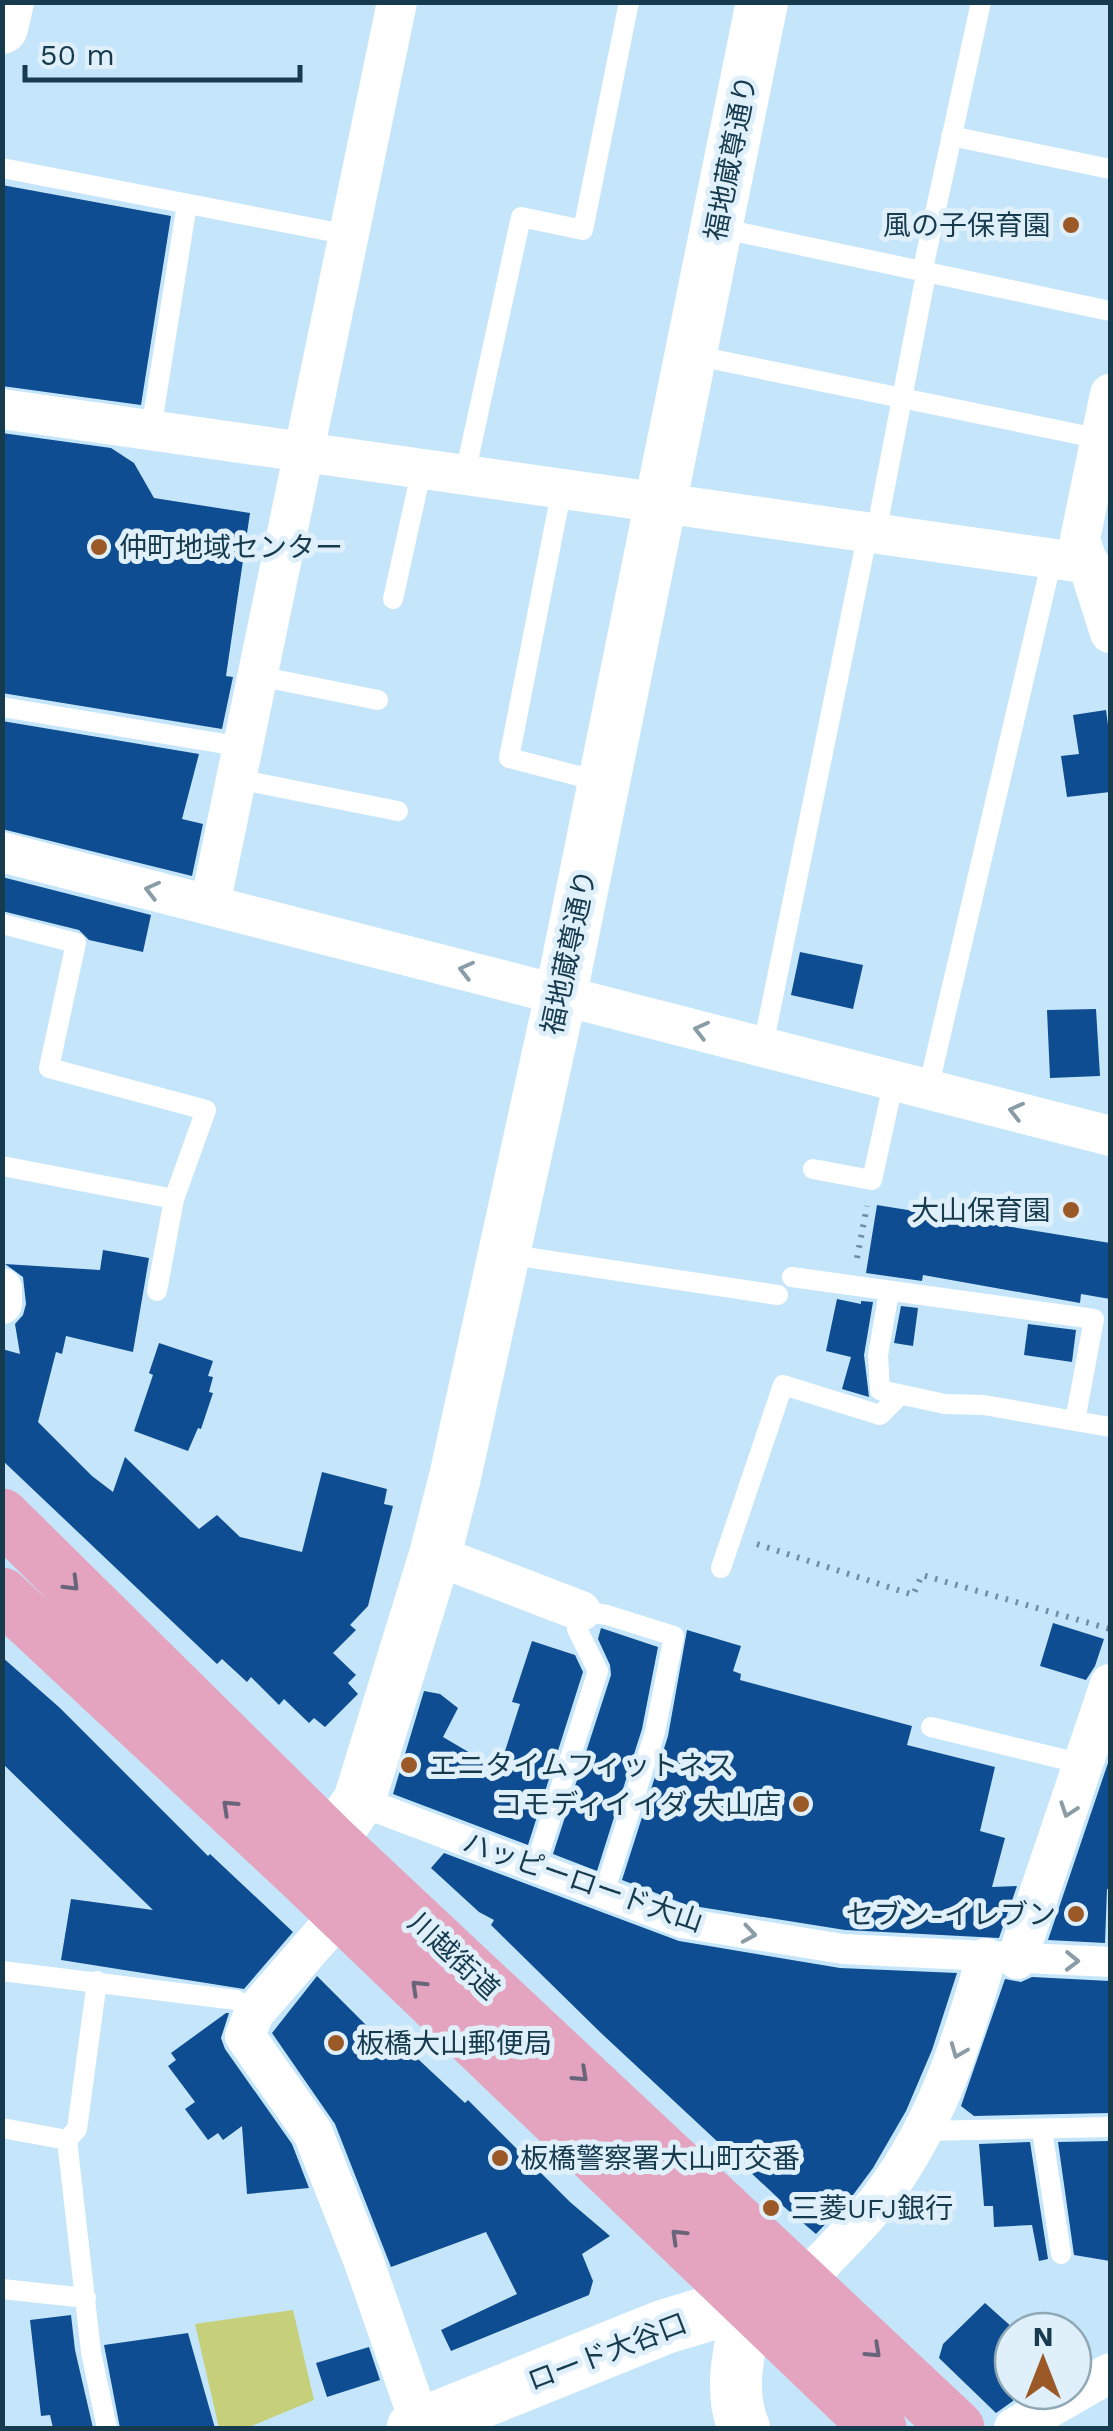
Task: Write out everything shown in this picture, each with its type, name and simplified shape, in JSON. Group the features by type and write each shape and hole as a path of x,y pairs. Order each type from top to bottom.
{"highway":[{"name":"川越街道","path":"2,1516 330,1838 956,2428"},
{"name":"川越街道","path":"2,1595 330,1838 341,1914 879,2428"}],"main road":[{"name":"ロード大谷口","path":"419,2428 664,2327 803,2284"}],"street":[{"path":"2,28 8,2"},
{"path":"210,904 397,2"},
{"name":"福地蔵尊通り","path":"330,1838 435,1555 506,1254 762,2"},
{"path":"1071,561 1080,539 1110,394"},
{"path":"2,409 1071,561"},
{"path":"1071,561 1110,633"},
{"path":"2,852 1110,1136"},
{"path":"2,1288 2,1304"},
{"path":"435,1555 581,1611"},
{"path":"803,2284 871,2210 924,2131 1083,1764 1110,1684"},
{"name":"ハッピーロード大山","path":"330,1838 535,1867 682,1923 843,1949 1110,1962"},
{"path":"341,1914 254,2013 245,2036 314,2132 364,2262 419,2428"},
{"path":"744,2428 736,2409 734,2386 748,2304"},
{"path":"1014,2428 1110,2373"}],"lane":[{"path":"465,474 522,218 583,230 629,2"},
{"path":"763,1046 901,400 981,2"},
{"path":"952,136 1110,169"},
{"path":"2,168 350,234"},
{"path":"151,430 187,204"},
{"path":"717,228 1110,311"},
{"path":"691,355 1101,440"},
{"path":"393,599 422,468"},
{"path":"562,488 509,758 604,783"},
{"path":"813,1170 872,1180 911,1084 1071,561"},
{"path":"258,676 378,700"},
{"path":"2,707 240,763 398,811"},
{"path":"2,924 76,943 49,1068 206,1110 174,1199 157,1290"},
{"path":"2,1166 174,1199"},
{"path":"506,1254 778,1295"},
{"path":"792,1277 1094,1319 1075,1421"},
{"path":"888,1292 878,1355 880,1390 946,1404 984,1405 1110,1427"},
{"path":"722,1568 783,1386 880,1416 900,1394"},
{"path":"535,1867 598,1671 577,1629 581,1611 674,1636 655,1732 604,1893"},
{"path":"931,1728 1083,1764"},
{"path":"2,1972 236,2000 254,2013"},
{"path":"67,2140 77,2130 96,1981"},
{"path":"924,2131 1110,2127"},
{"path":"2,2128 67,2140"},
{"path":"1042,2130 1061,2254"},
{"path":"67,2140 91,2352 107,2428"},
{"path":"2,2289 86,2298"}],"path":[{"path":"852,1286 872,1180"},
{"path":"732,1535 914,1595 922,1574 1110,1629"}],"green space":[{"path":"293,2310 314,2400 247,2428 219,2428 195,2324"}],"building":[{"path":"2,185 171,216 141,405 2,386"},
{"path":"2,433 111,448 134,463 154,498 250,513 226,676 233,677 222,729 2,693"},
{"path":"1106,710 1110,792 1067,797 1061,756 1079,754 1073,715"},
{"path":"2,721 199,754 182,819 203,824 192,876 2,829"},
{"path":"2,877 151,915 143,952 89,940 79,930 2,911"},
{"path":"800,952 863,965 853,1009 791,995"},
{"path":"1096,1009 1100,1076 1050,1078 1047,1010"},
{"path":"877,1205 1110,1243 1110,1299 1081,1294 1080,1303 923,1275 922,1281 866,1273"},
{"path":"103,1250 149,1258 133,1352 66,1336 62,1354 56,1352 38,1422 92,1476 113,1492 125,1457 199,1529 217,1515 240,1537 302,1552 322,1472 387,1489 384,1504 393,1506 368,1606 350,1625 356,1630 333,1653 356,1675 348,1683 358,1694 325,1727 314,1718 309,1723 284,1699 279,1705 251,1677 247,1682 222,1659 217,1664 2,1460 2,1349 20,1354 15,1324 26,1304 23,1277 5,1264 100,1270"},
{"path":"837,1299 873,1302 864,1355 869,1397 842,1389 851,1357 826,1351"},
{"path":"901,1306 918,1308 913,1346 894,1343"},
{"path":"1028,1324 1076,1330 1072,1362 1024,1355"},
{"path":"159,1343 213,1361 208,1376 213,1377 209,1392 213,1393 201,1429 198,1428 188,1451 134,1431"},
{"path":"1053,1623 1104,1639 1086,1680 1040,1666"},
{"path":"601,1628 658,1647 642,1729 597,1871 553,1854 611,1675 598,1639"},
{"path":"687,1630 741,1646 733,1671 741,1674 740,1680 912,1726 907,1745 995,1767 980,1831 1005,1838 992,1887 1017,1886 999,1938 845,1930 687,1905 622,1880 668,1736"},
{"path":"532,1641 575,1655 583,1672 528,1845 393,1794 424,1691 440,1694 458,1708 443,1737 499,1770 520,1704 512,1702"},
{"path":"2,1657 60,1708 208,1856 293,1932 244,1989 61,1960 71,1899 153,1910 2,1763"},
{"path":"1110,1757 1110,1889 1105,1943 1048,1940"},
{"path":"444,1853 679,1941 840,1968 957,1973 932,2050 906,2111 853,2195 816,2234 601,2033 491,1925 494,1920 479,1912 431,1868"},
{"path":"317,1976 379,2038 387,2030 465,2103 468,2100 570,2202 610,2236 582,2254 593,2281 589,2295 451,2351 441,2330 517,2294 486,2232 391,2267 335,2124 272,2033"},
{"path":"1032,1977 1110,1981 1110,2113 974,2116 961,2106 1005,1979 1021,1982"},
{"path":"226,2013 221,2038 225,2049 292,2144 309,2188 247,2194 242,2126 223,2140 218,2133 208,2140 185,2109 195,2102 168,2066 176,2060 171,2053"},
{"path":"1110,2141 1110,2261 1074,2255 1058,2142"},
{"path":"1030,2142 1048,2259 1039,2261 1032,2225 994,2227 993,2206 984,2206 979,2144"},
{"path":"985,2303 994,2311 993,2410 939,2358 943,2344"},
{"path":"71,2315 93,2428 53,2428 50,2415 41,2416 30,2320"},
{"path":"188,2333 215,2428 120,2428 104,2345"},
{"path":"369,2347 380,2380 327,2397 316,2363"}],"place":[{"name":"風の子保育園","path":"1071,225"},
{"name":"仲町地域センター","path":"99,547"},
{"name":"大山保育園","path":"1071,1210"},
{"name":"エニタイムフィットネス","path":"409,1765"},
{"name":"コモディイイダ 大山店","path":"801,1804"},
{"name":"セブン-イレブン","path":"1076,1914"},
{"name":"板橋大山郵便局","path":"336,2043"},
{"name":"板橋警察署大山町交番","path":"500,2158"},
{"name":"三菱UFJ銀行","path":"771,2208"}]}
